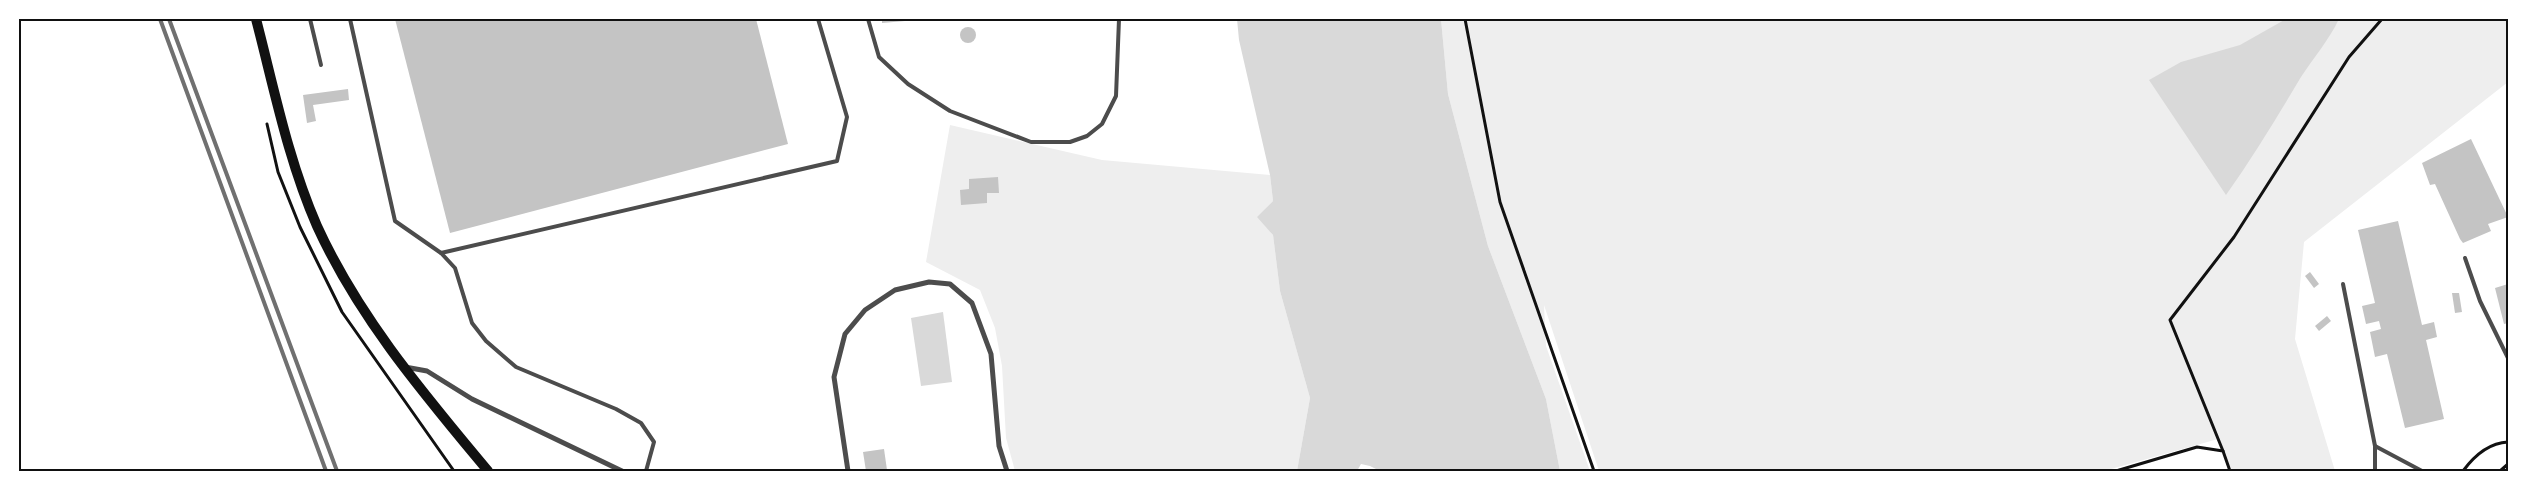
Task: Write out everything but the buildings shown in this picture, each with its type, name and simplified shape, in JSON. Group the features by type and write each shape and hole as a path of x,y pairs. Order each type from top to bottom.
{"main road":[{"path":"256,19 289,148 317,226 357,302 401,366 488,471"}],"street":[{"path":"848,471 834,377 845,334 865,310 895,290 929,282 950,284 972,303 991,354 999,446 1008,471"},
{"path":"401,366 426,371 472,399 622,471"}],"lane":[{"path":"310,19 321,65"},
{"path":"350,19 394,221 441,253 456,268 472,322 486,341 516,367 616,409 641,423 654,442 646,471"},
{"path":"441,253 837,161 847,117 818,19"},
{"path":"868,19 880,57 908,84 950,111 1031,142 1070,142 1086,136 1102,124 1116,96 1119,19"},
{"path":"2465,258 2480,301 2508,358"},
{"path":"2343,284 2375,446 2376,471"},
{"path":"2375,446 2422,471"}],"path":[{"path":"1465,19 1500,202 1594,471"},
{"path":"2230,471 2170,320 2234,237 2349,57 2382,19"},
{"path":"2463,471 2478,453 2500,443 2508,442"},
{"path":"2116,471 2197,447 2223,451"},
{"path":"2500,471 2508,464"}],"shaded area":[{"path":"1237,19 1441,19 1448,94 1488,246 1546,399 1560,471 1380,471 1361,464 1357,471 1297,471 1310,398 1280,291 1273,235 1257,217 1273,201 1270,175 1239,40"},
{"path":"1441,19 2508,19 2508,82 2304,242 2295,339 2335,471 2232,471 2218,439 2104,471 1599,471 1544,305 1546,346 1590,471 1560,471 1546,399 1488,246 1448,94"},
{"path":"2286,19 2339,19 2226,195 2149,80 2181,62 2240,45"},
{"path":"950,125 1102,160 1270,175 1273,201 1258,217 1273,235 1280,291 1310,398 1297,471 1015,471 1006,438 1002,366 995,328 980,290 926,262"},
{"path":"943,312 952,382 921,386 911,318"}],"railway":[{"path":"160,19 326,471"},
{"path":"169,19 337,471"}]}
